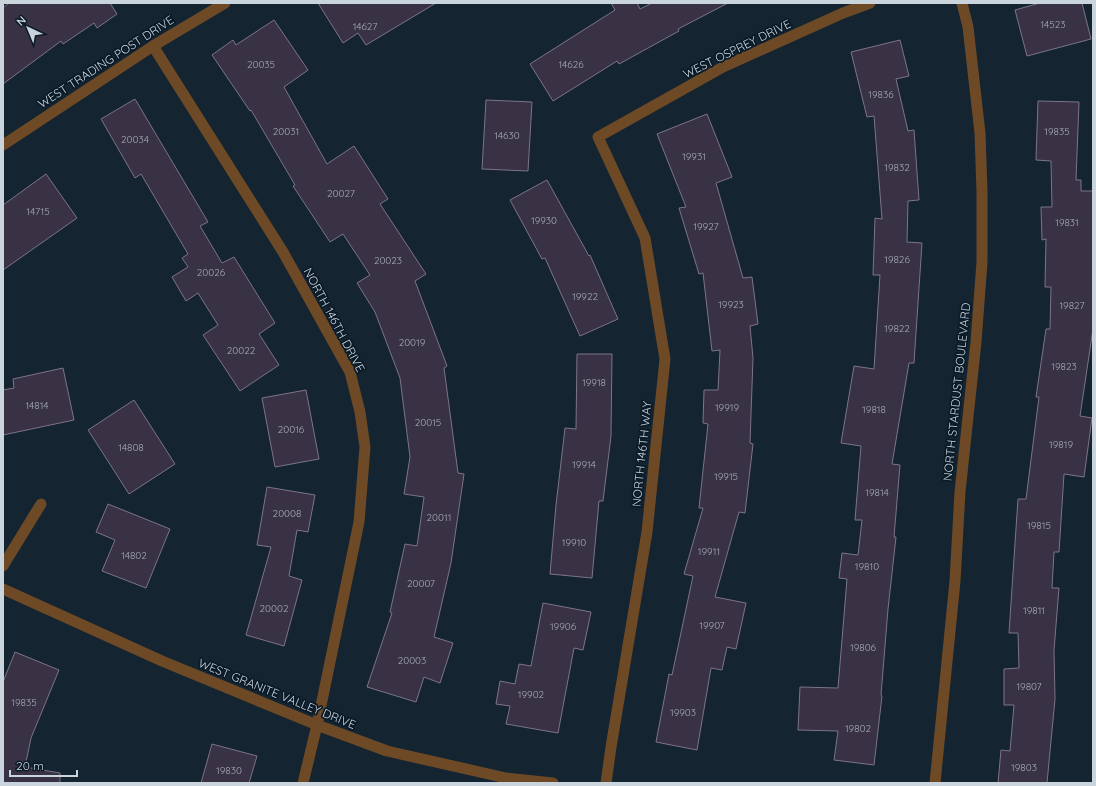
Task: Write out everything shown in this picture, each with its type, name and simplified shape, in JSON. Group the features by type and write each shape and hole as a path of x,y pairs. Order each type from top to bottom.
{"street":[{"name":"WEST TRADING POST DRIVE","path":"3,145 153,46 225,3"},
{"name":"WEST OSPREY DRIVE","path":"598,137 723,67 870,3"},
{"name":"NORTH STARDUST BOULEVARD","path":"935,783 955,581 960,492 976,342 982,262 980,133 968,27 962,3"},
{"name":"NORTH 146TH DRIVE","path":"153,46 283,252 350,372 360,412 365,447 359,522 317,725 302,783"},
{"name":"NORTH 146TH WAY","path":"598,137 646,238 665,359 647,532 610,747 606,783"},
{"path":"3,566 41,504"},
{"name":"WEST GRANITE VALLEY DRIVE","path":"3,589 162,661 317,725 387,751 506,778 553,783"}],"building":[{"path":"9,3 110,3 117,14 97,28 94,23 63,44 61,41 3,84 3,8"},
{"path":"318,3 436,3 366,45 358,33 343,43"},
{"path":"611,3 637,3 640,9 652,3 728,3 678,29 679,31 619,64 617,61 553,101 530,64 615,10"},
{"path":"1040,3 1082,3 1091,39 1027,56 1015,10"},
{"path":"274,20 308,70 284,87 327,164 354,146 388,199 380,204 426,274 415,281 447,366 444,368 458,473 464,474 451,563 434,637 453,643 440,683 424,677 416,702 367,687 392,613 390,612 405,544 417,546 424,497 404,494 410,457 400,378 375,312 357,283 370,275 343,234 330,242 293,186 295,185 251,110 250,111 212,55 233,40 236,45"},
{"path":"900,40 909,76 896,79 908,131 914,130 919,200 908,201 907,242 922,243 914,363 909,363 892,464 900,465 894,537 896,537 888,609 882,696 874,765 834,760 838,731 798,730 800,687 838,688 847,579 839,578 842,553 858,555 862,520 855,520 861,446 841,443 854,366 874,369 880,275 873,275 875,218 882,219 874,116 867,117 851,52"},
{"path":"135,99 208,222 200,226 222,263 234,257 275,323 259,334 279,365 240,391 203,335 218,325 198,293 186,301 172,277 188,267 182,258 188,254 141,174 135,178 101,119"},
{"path":"486,100 532,102 528,171 482,169"},
{"path":"1038,101 1079,102 1076,180 1081,180 1081,191 1093,191 1093,329 1080,416 1092,418 1084,477 1064,474 1059,552 1054,552 1052,588 1059,588 1054,650 1055,699 1047,783 998,783 1001,750 1010,751 1014,705 1004,705 1004,669 1019,668 1018,633 1009,633 1018,499 1026,499 1039,397 1036,397 1046,329 1050,329 1051,287 1045,287 1046,239 1042,240 1041,207 1052,207 1051,161 1036,160"},
{"path":"707,114 732,177 716,183 743,278 752,277 758,324 750,326 753,358 750,443 753,444 745,513 739,512 715,597 746,603 736,649 727,647 722,670 711,668 697,750 656,742 669,674 672,675 693,576 684,574 703,508 699,508 708,424 703,423 704,390 718,390 720,350 712,351 703,273 699,274 679,208 686,207 657,134"},
{"path":"46,174 77,218 3,270 3,205"},
{"path":"547,180 589,256 590,255 618,319 580,336 545,258 542,259 510,200"},
{"path":"577,354 612,354 611,436 603,501 599,501 592,578 550,574 565,428 576,429"},
{"path":"63,368 74,420 3,435 3,390 14,388 13,379"},
{"path":"306,390 319,459 275,467 262,398"},
{"path":"134,400 175,464 129,494 88,430"},
{"path":"267,487 315,495 308,532 297,530 289,576 302,580 284,646 246,635 271,547 257,545"},
{"path":"108,504 170,529 146,588 102,571 115,540 96,532"},
{"path":"543,603 591,612 583,650 574,648 558,733 506,724 510,706 496,704 500,681 515,684 519,664 531,666"},
{"path":"15,652 59,670 31,738 25,767 60,773 60,783 3,783 3,682"},
{"path":"212,744 257,756 249,783 201,783"}]}
